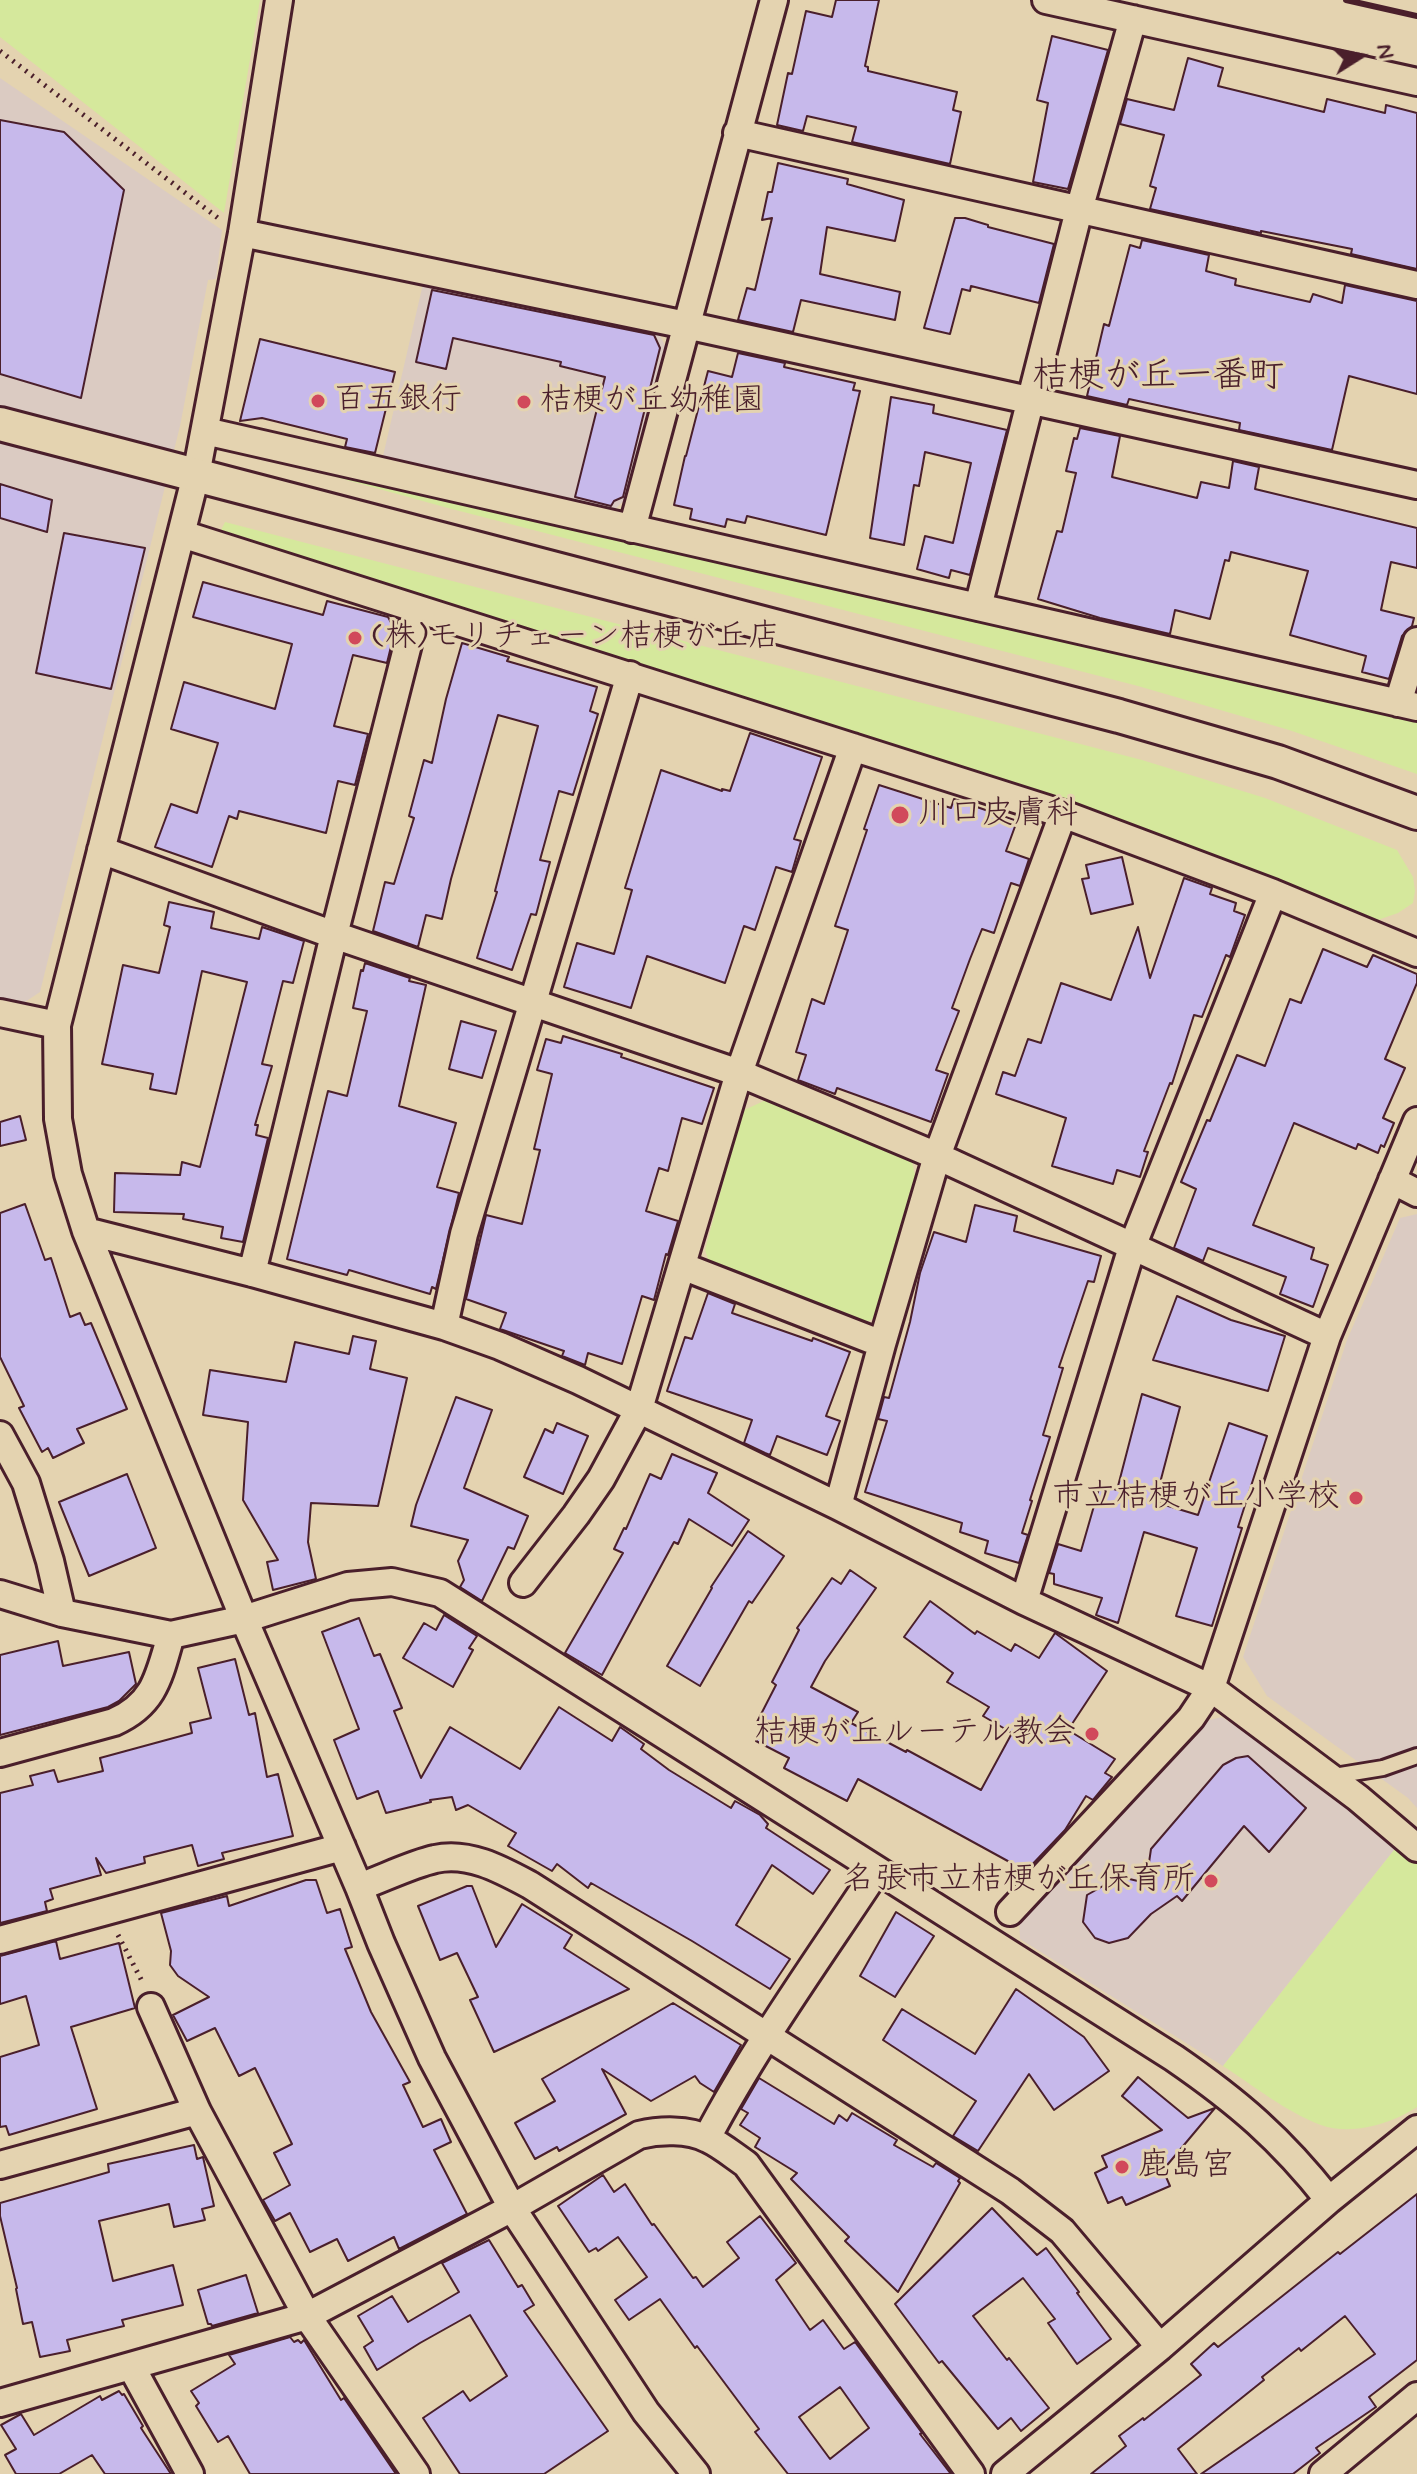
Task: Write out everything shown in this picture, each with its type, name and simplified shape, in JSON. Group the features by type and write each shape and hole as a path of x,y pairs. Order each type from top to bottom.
{"street":[{"path":"279,0 242,233 196,475 57,1025 58,1119 68,1174 86,1231 244,1619 432,2058 512,2208 646,2412 696,2474"},
{"path":"632,529 774,0"},
{"path":"1046,0 1417,82"},
{"path":"978,607 1079,210 1133,19"},
{"path":"737,133 1417,285"},
{"path":"242,233 686,325 1417,485"},
{"path":"0,424 1119,716 1278,762 1413,819"},
{"path":"205,431 1408,705 1417,641"},
{"path":"182,534 1063,814 1273,893 1417,953"},
{"path":"252,1273 417,609"},
{"path":"444,1326 464,1234 630,675"},
{"path":"523,1583 601,1479 639,1409 739,1073 853,747"},
{"path":"838,1506 937,1156 1063,814"},
{"path":"101,850 334,935 739,1073 937,1156 1327,1336"},
{"path":"1024,1601 1132,1247 1273,893"},
{"path":"0,1013 57,1025"},
{"path":"1010,1912 1191,1718 1211,1688 1327,1336 1417,1121"},
{"path":"1392,1180 1417,1193"},
{"path":"86,1231 444,1326 500,1346 639,1409 1024,1601 1211,1688 1358,1798 1417,1848"},
{"path":"682,1266 882,1344"},
{"path":"0,1435 26,1483 62,1613"},
{"path":"0,1594 62,1613 171,1635 244,1619 348,1586 374,1582 414,1585 440,1593 1174,2058 1226,2094 1265,2127 1298,2160 1329,2200"},
{"path":"0,1753 130,1715 155,1687 171,1635"},
{"path":"0,1940 342,1847"},
{"path":"359,1887 435,1859 456,1857 506,1872 530,1885 1010,2191 1062,2231 1160,2347"},
{"path":"707,2138 723,2106 768,2035 877,1870"},
{"path":"151,2007 197,2111 307,2316 416,2474"},
{"path":"0,2165 197,2111"},
{"path":"1005,2474 1417,2129"},
{"path":"0,2403 307,2316 512,2208 639,2135 672,2131 707,2138 746,2164 971,2474"},
{"path":"131,2366 190,2474"},
{"path":"1323,2474 1417,2396"}],"lane":[{"path":"1328,1777 1383,1768 1417,1756"}],"path":[{"path":"0,51 226,224 242,233"},
{"path":"107,1912 150,1995 151,2007"}],"shaded area":[{"path":"0,78 222,230 216,279 208,280 180,426 40,992 22,1004 0,999"},
{"name":"桔梗が丘幼稚園","path":"423,284 658,331 666,348 627,498 613,511 383,456"},
{"name":"市立桔梗が丘小学校","path":"1417,1214 1417,1808 1408,1798 1267,1696 1243,1657 1347,1340 1400,1218"},
{"name":"名張市立桔梗が丘保育所","path":"1222,1717 1291,1762 1398,1845 1223,2066 1020,1939 1019,1918 1201,1722"}],"green space":[{"path":"0,0 260,0 224,213 0,37"},
{"path":"274,460 1417,722 1417,774 1289,730 1138,686 448,508"},
{"path":"225,522 1142,760 1265,798 1397,850 1413,877 1413,903 1398,913 1372,922 1004,783 221,530"},
{"path":"766,1100 912,1162 916,1179 877,1317 858,1326 711,1268 705,1250 742,1111"},
{"path":"1398,1845 1417,1864 1417,2107 1395,2119 1358,2129 1321,2125 1270,2098 1223,2066"}],"building":[{"path":"836,0 879,0 865,66 868,71 957,92 953,110 961,112 950,164 852,142 856,127 807,116 803,131 777,125 806,11 832,17"},
{"path":"1052,36 1108,50 1068,189 1033,182 1048,103 1037,100"},
{"path":"1188,58 1223,68 1218,86 1324,112 1327,99 1385,113 1386,105 1417,113 1417,269 1351,254 1352,249 1150,209 1156,188 1150,186 1164,135 1120,124 1127,99 1174,110"},
{"path":"0,120 64,132 124,190 81,398 0,374"},
{"path":"778,163 848,179 847,184 904,200 895,241 827,227 820,274 900,292 895,320 801,300 793,332 738,320 747,288 755,290 772,218 762,220"},
{"path":"955,218 965,218 1054,244 1039,303 971,286 970,291 962,289 950,334 924,328"},
{"path":"1142,240 1209,255 1206,271 1236,279 1235,285 1310,302 1313,294 1342,303 1345,285 1417,301 1417,394 1349,376 1332,450 1239,430 1240,423 1129,399 1127,405 1087,396 1104,324 1109,326 1130,245 1140,248"},
{"path":"432,290 654,335 660,348 623,497 611,506 575,497 605,377 560,366 561,362 453,338 446,369 416,362"},
{"name":"百五銀行","path":"260,339 395,372 375,453 345,447 347,439 262,418 240,421"},
{"path":"738,353 855,383 853,390 860,391 826,535 747,516 745,523 727,519 725,527 690,519 692,509 674,505 708,371 732,377"},
{"path":"891,397 934,405 933,413 1007,430 970,575 951,570 949,578 917,569 925,536 953,543 971,463 925,452 919,486 914,485 904,545 870,538"},
{"path":"1080,428 1120,436 1112,477 1197,498 1201,482 1229,488 1233,461 1259,467 1255,489 1417,528 1417,568 1391,562 1381,610 1414,618 1412,626 1402,636 1389,679 1362,672 1366,656 1290,635 1308,571 1231,552 1229,561 1225,560 1210,619 1175,610 1170,634 1100,618 1038,599 1057,531 1062,532 1076,473 1066,471 1074,438 1077,439"},
{"path":"0,484 52,500 47,532 0,518"},
{"path":"64,533 145,548 111,689 36,673"},
{"path":"203,582 323,615 327,601 388,617 395,630 387,663 353,655 334,726 368,734 355,785 338,781 326,833 239,811 237,819 229,816 212,867 155,847 171,804 197,813 218,743 171,729 184,682 275,709 292,644 193,617"},
{"path":"462,643 509,657 507,661 597,687 590,711 598,714 573,795 559,791 540,860 550,862 536,915 531,914 512,970 477,958 497,892 538,726 498,715 442,919 426,915 418,947 373,931 385,882 394,884 414,818 409,816 424,760 432,763"},
{"path":"750,733 822,757 794,839 801,841 792,872 776,867 755,930 744,926 725,983 647,956 631,1008 564,987 577,943 614,954 632,890 625,888 661,770 730,791"},
{"path":"879,785 951,808 954,799 1017,821 1006,851 1029,859 1020,886 1011,883 994,933 982,929 970,959 952,1008 959,1011 936,1070 948,1074 931,1122 837,1088 835,1094 798,1080 806,1055 796,1052 812,999 824,1004 848,930 835,926"},
{"path":"1122,857 1133,904 1091,914 1082,879 1089,878 1086,865"},
{"path":"1184,878 1212,888 1210,894 1236,903 1234,911 1245,915 1230,957 1226,955 1202,1017 1194,1015 1172,1084 1144,1151 1148,1152 1140,1177 1117,1170 1113,1184 1052,1166 1066,1118 996,1094 1003,1072 1015,1076 1028,1039 1041,1043 1061,983 1111,1000 1138,927 1150,978"},
{"path":"169,902 214,912 211,928 259,939 262,927 304,941 293,983 283,981 262,1064 272,1066 255,1125 258,1125 256,1135 268,1138 243,1242 221,1238 223,1227 183,1219 184,1214 114,1212 115,1173 180,1175 182,1162 200,1167 247,982 202,971 176,1094 150,1089 153,1074 102,1064 123,965 159,973 170,927 164,925"},
{"path":"1323,949 1367,967 1373,955 1417,974 1417,983 1385,1059 1405,1068 1383,1118 1394,1123 1384,1147 1381,1145 1378,1153 1358,1144 1356,1149 1294,1123 1253,1225 1314,1248 1311,1259 1328,1265 1313,1307 1280,1294 1286,1277 1208,1248 1203,1261 1174,1248 1196,1189 1181,1182 1237,1055 1265,1066 1290,999 1301,1003"},
{"path":"365,963 426,985 399,1106 456,1123 437,1187 459,1193 436,1289 432,1287 430,1294 349,1270 347,1275 287,1259 328,1091 347,1096 367,1011 353,1008"},
{"path":"461,1021 496,1031 482,1078 449,1069"},
{"path":"563,1036 714,1088 702,1124 682,1118 668,1171 659,1168 646,1211 678,1221 654,1300 642,1296 622,1364 588,1353 585,1365 562,1356 564,1351 500,1329 506,1313 466,1299 486,1215 522,1224 540,1150 534,1149 552,1074 537,1070 546,1039 561,1043"},
{"path":"20,1116 26,1140 0,1146 0,1122"},
{"path":"25,1204 45,1260 51,1258 70,1317 80,1313 85,1325 91,1323 127,1409 77,1429 84,1443 53,1458 48,1448 42,1452 19,1408 24,1406 0,1357 0,1213"},
{"path":"975,1205 1017,1216 1014,1231 1101,1256 1094,1282 1088,1281 1059,1367 1063,1368 1043,1435 1050,1437 1030,1500 1022,1533 1028,1535 1019,1563 985,1553 988,1541 960,1532 962,1523 865,1492 887,1421 878,1419 884,1397 889,1398 920,1273 934,1232 966,1242"},
{"path":"708,1293 735,1304 732,1313 850,1352 826,1416 840,1421 827,1455 777,1436 770,1455 765,1453 744,1443 752,1420 667,1391 685,1337 692,1339"},
{"path":"1177,1296 1231,1320 1285,1336 1268,1391 1153,1360"},
{"path":"353,1336 376,1341 370,1369 407,1378 378,1506 311,1503 308,1542 316,1579 273,1590 267,1562 278,1560 243,1500 248,1422 203,1415 210,1370 286,1382 295,1342 349,1354"},
{"path":"1142,1394 1180,1407 1155,1502 1198,1515 1229,1423 1267,1436 1238,1527 1242,1528 1212,1626 1176,1616 1197,1548 1144,1532 1118,1623 1096,1615 1102,1598 1054,1584 1054,1574 1049,1573 1058,1544 1081,1551 1100,1485 1117,1490"},
{"path":"456,1397 492,1410 464,1488 528,1516 514,1549 508,1547 482,1601 460,1587 464,1580 458,1561 468,1540 411,1526"},
{"path":"557,1423 588,1436 563,1494 524,1477 545,1429 553,1433"},
{"path":"672,1454 717,1473 708,1493 749,1520 732,1546 689,1519 678,1544 674,1542 602,1675 565,1653 623,1553 614,1549 650,1474 661,1479"},
{"path":"127,1474 156,1548 89,1576 59,1502"},
{"path":"748,1531 784,1556 752,1603 749,1601 700,1686 667,1666 711,1587"},
{"path":"850,1570 876,1588 825,1661 811,1687 858,1712 851,1723 981,1790 1012,1733 983,1716 989,1707 947,1682 953,1673 904,1637 930,1601 975,1634 977,1631 1011,1651 1015,1644 1039,1658 1055,1633 1107,1671 1068,1730 1115,1759 1105,1773 1112,1777 1093,1800 1086,1796 1065,1830 1026,1871 858,1779 847,1801 784,1768 789,1758 756,1741 764,1726 757,1722 776,1685 772,1682 799,1630 797,1628 832,1578 841,1584"},
{"path":"444,1615 477,1636 453,1687 403,1658 424,1623 436,1630"},
{"path":"359,1618 374,1656 380,1654 402,1708 394,1711 421,1778 450,1727 520,1769 559,1707 612,1741 620,1727 644,1744 641,1749 669,1770 731,1808 735,1801 760,1815 768,1824 766,1828 830,1870 813,1894 772,1865 736,1925 790,1959 770,1989 591,1883 588,1888 557,1864 552,1871 508,1846 516,1833 468,1805 456,1810 452,1797 386,1813 378,1791 357,1799 334,1740 359,1729 322,1632"},
{"path":"58,1641 63,1666 129,1652 136,1684 108,1707 0,1735 0,1655"},
{"path":"235,1659 249,1715 255,1713 267,1777 278,1774 293,1836 222,1853 224,1859 198,1866 192,1845 144,1857 145,1863 106,1873 96,1858 101,1875 50,1889 53,1899 45,1902 47,1911 0,1923 0,1793 33,1785 30,1776 54,1770 58,1782 103,1771 100,1758 192,1733 190,1723 211,1718 198,1668"},
{"path":"1248,1756 1306,1808 1269,1852 1244,1826 1182,1901 1177,1896 1151,1914 1128,1938 1109,1943 1095,1938 1083,1922 1087,1895 1103,1886 1113,1875 1146,1883 1151,1849 1223,1765"},
{"path":"306,1880 316,1880 327,1913 340,1909 352,1947 345,1949 371,2012 410,2082 403,2085 423,2127 441,2119 451,2142 434,2150 467,2214 399,2249 394,2237 348,2261 337,2239 310,2252 290,2213 275,2221 263,2200 290,2185 274,2153 292,2144 255,2068 239,2076 215,2028 187,2041 173,2015 209,1997 178,1976 170,1965 171,1951 161,1913 227,1896 229,1906"},
{"path":"472,1886 496,1947 522,1904 572,1935 564,1948 629,1989 494,2052 470,2000 478,1997 457,1953 440,1960 418,1906"},
{"path":"896,1912 934,1936 895,1997 860,1976"},
{"path":"56,1941 60,1959 119,1943 135,2008 71,2027 97,2109 9,2135 6,2126 0,2127 0,2057 39,2045 26,1996 0,2004 0,1956"},
{"path":"1016,1989 1084,2037 1109,2071 1054,2110 1029,2074 978,2151 953,2136 976,2101 883,2040 902,2009 975,2054"},
{"path":"673,2003 741,2045 714,2092 695,2076 651,2101 602,2069 626,2114 559,2151 557,2147 535,2159 515,2123 555,2101 542,2079"},
{"path":"1138,2077 1188,2118 1215,2108 1163,2170 1170,2186 1126,2205 1122,2197 1108,2203 1095,2173 1107,2167 1102,2156 1162,2130 1122,2096"},
{"path":"759,2078 834,2124 839,2115 847,2121 852,2113 897,2140 894,2145 933,2167 936,2163 960,2178 898,2292 845,2241 849,2237 791,2179 797,2173 755,2147 760,2138 740,2125 748,2113 741,2109"},
{"path":"194,2145 197,2159 203,2157 214,2206 202,2209 205,2220 174,2227 169,2204 99,2221 113,2281 173,2265 183,2305 122,2320 124,2326 67,2340 70,2351 40,2357 32,2322 23,2324 0,2216 0,2203 109,2172 108,2164"},
{"path":"603,2175 614,2192 625,2184 652,2225 703,2287 739,2258 727,2242 760,2216 796,2263 776,2280 810,2330 823,2320 844,2349 855,2342 951,2474 788,2474 755,2432 759,2429 660,2299 629,2320 615,2300 647,2277 618,2237 598,2251 596,2248 589,2252 558,2206","holes":["840,2387 869,2428 830,2459 799,2417"]},
{"path":"1417,2194 1417,2360 1369,2397 1376,2407 1316,2448 1320,2453 1293,2474 1201,2474 1375,2354 1345,2316 1262,2377 1264,2380 1178,2449 1197,2474 1091,2474 1126,2446 1119,2436 1201,2375 1191,2364 1214,2343 1218,2347"},
{"path":"992,2208 1037,2255 1046,2248 1111,2339 1077,2364 1048,2323 1055,2319 1023,2278 973,2316 1049,2408 1021,2431 1011,2418 998,2429 942,2361 939,2363 895,2304"},
{"path":"489,2240 518,2287 522,2285 534,2305 524,2311 608,2431 544,2474 460,2474 423,2418 463,2391 470,2401 507,2376 470,2315 377,2370 364,2347 373,2341 358,2316 392,2296 408,2322 459,2292 442,2263"},
{"path":"246,2275 258,2313 212,2326 208,2324 198,2290"},
{"path":"290,2337 294,2342 304,2340 341,2400 344,2398 396,2474 250,2474 228,2436 218,2442 196,2406 199,2403 191,2391 235,2364 229,2355"},
{"path":"119,2391 124,2394 143,2426 141,2428 171,2474 105,2474 92,2455 59,2474 16,2474 5,2455 16,2449 1,2425 21,2414 34,2435 100,2396 102,2400"}],"railway":[{"path":"1346,0 1417,16"}],"place":[{"name":"百五銀行","path":"318,401"},
{"name":"桔梗が丘幼稚園","path":"524,402"},
{"name":"(株)モリチェーン桔梗が丘店","path":"355,638"},
{"name":"川口皮膚科","path":"900,815"},
{"name":"市立桔梗が丘小学校","path":"1356,1498"},
{"name":"桔梗が丘ルーテル教会","path":"1092,1734"},
{"name":"名張市立桔梗が丘保育所","path":"1211,1881"},
{"name":"鹿島宮","path":"1122,2167"}],"district":[{"name":"桔梗が丘一番町","path":"1158,378"}]}
